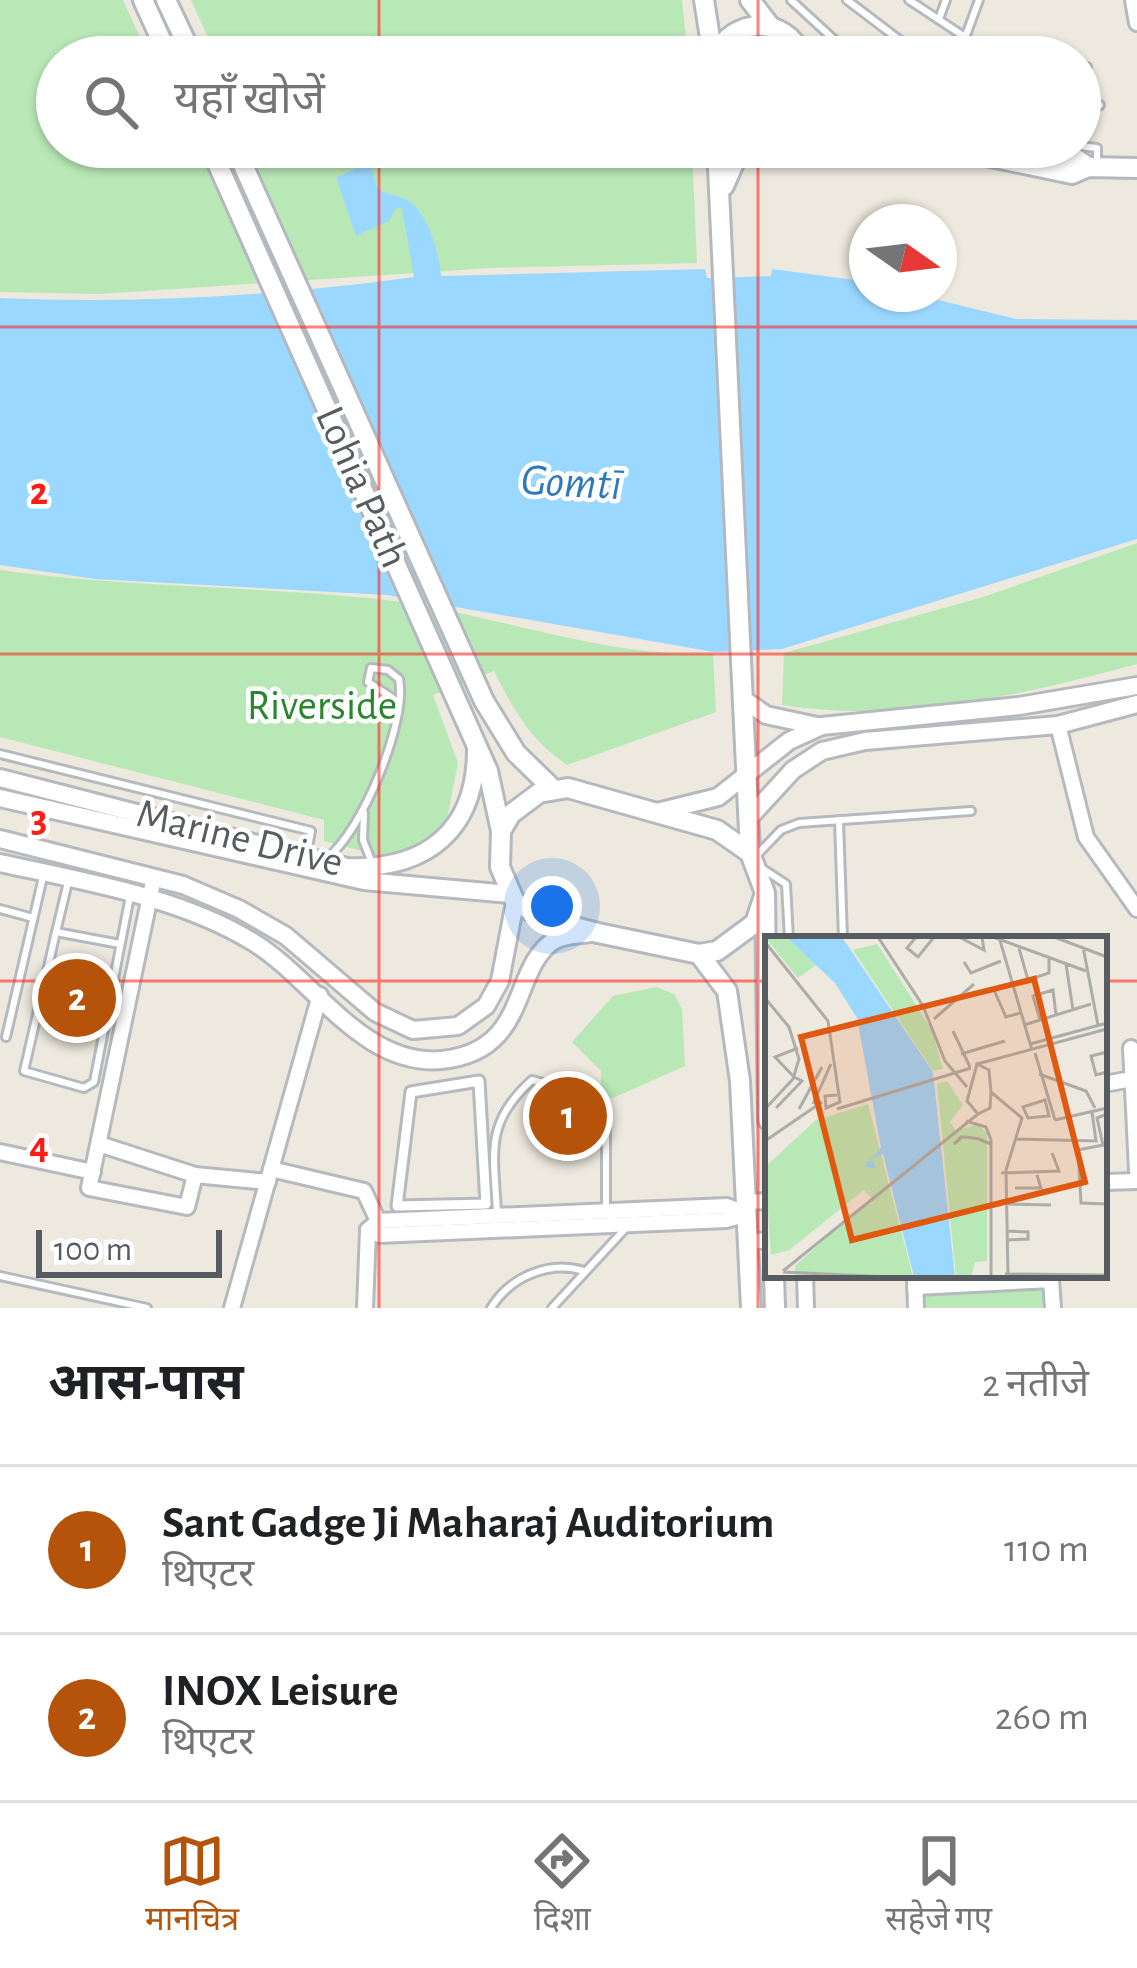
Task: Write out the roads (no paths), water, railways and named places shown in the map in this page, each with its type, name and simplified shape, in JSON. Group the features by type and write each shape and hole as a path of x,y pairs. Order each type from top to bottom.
{"main road":[{"path":"143,0 159,36"},
{"path":"166,0 183,36"},
{"path":"704,0 710,36"},
{"path":"750,0 783,36"},
{"path":"734,36 742,28 770,26"},
{"path":"1101,167 1137,168"},
{"name":"Lohia Path","path":"220,168 476,743 501,831 500,867 512,898"},
{"name":"Lohia Path","path":"245,168 484,701 516,752 553,789"},
{"path":"719,168 748,819 753,859 765,892 765,936"},
{"path":"721,196 732,168"},
{"path":"1043,168 1072,174 1089,168"},
{"path":"501,831 526,801 553,789 584,792 717,830 753,859"},
{"path":"512,898 547,920 699,954 717,952 745,934 759,915 765,892"},
{"path":"699,954 727,991 740,1081 746,1208 758,1241 751,1308"},
{"path":"774,1278 775,1308"}],"street":[{"path":"1133,0 1137,22"},
{"path":"746,701 789,724 822,726 1019,706 1137,686"},
{"path":"748,819 793,770 822,752 865,741 1058,725 1137,704"},
{"path":"1058,725 1086,837 1137,909"},
{"path":"656,812 718,797 789,741 822,726"},
{"name":"Marine Drive","path":"0,778 316,858 376,868 420,858 447,834 467,804 476,772 476,743"},
{"name":"Marine Drive","path":"0,798 364,881 512,898"},
{"path":"0,839 154,877 238,909 286,937 375,1012 430,1032 467,1021 495,993 512,898"},
{"path":"0,863 149,901 252,941 387,1050 419,1059 450,1059 506,1026 546,948 565,936 598,932"},
{"path":"154,877 88,1188 187,1207 195,1175"},
{"path":"232,1308 320,995"},
{"path":"1131,1048 1137,1171"},
{"path":"1107,1083 1132,1079"},
{"path":"479,1081 486,1204 398,1206 411,1092 479,1081"},
{"path":"99,1144 195,1175 270,1176 364,1191 379,1235 631,1217 726,1220 765,1202"},
{"path":"0,1152 93,1172"},
{"path":"1107,1182 1137,1180"},
{"path":"373,1226 606,1212 631,1217"},
{"path":"365,1308 373,1226"},
{"path":"916,1308 915,1281 1051,1280 1053,1308"}],"lane":[{"path":"790,0 830,36"},
{"path":"847,0 894,36"},
{"path":"910,0 959,36"},
{"path":"938,19 946,0"},
{"path":"966,36 979,0"},
{"path":"0,754 311,831 316,858 345,841 365,803 397,718 399,679 388,670 371,668 368,682 391,698 397,718"},
{"path":"365,803 364,840 376,868"},
{"path":"789,936 786,884 753,859 781,830 838,820 971,811"},
{"path":"838,820 843,936"},
{"path":"6,1037 44,873"},
{"path":"69,880 25,1071 84,1088 94,1082 130,896"},
{"path":"0,909 33,918"},
{"path":"56,932 120,944"},
{"path":"497,1216 496,1122 506,1104 532,1080 588,1095 602,1109"},
{"path":"606,1122 606,1212"},
{"path":"552,1308 631,1217"},
{"path":"491,1308 510,1285 525,1276 548,1269 584,1271"},
{"path":"0,1276 147,1308"}],"water":[{"name":"Gomtī","path":"357,168 371,168 378,189 405,199 426,222 441,276 705,269 707,278 771,276 772,269 849,279 849,312 957,312 957,305 1016,319 1137,320 1137,539 782,649 714,652 387,595 95,579 0,565 0,298 207,297 414,277 402,209 397,207 389,221 356,236 336,178"}],"place":[{"name":"INOX Leisure","path":"77,998"},
{"name":"Sant Gadge Ji Maharaj Auditorium","path":"568,1116"}],"park label":[{"name":"Riverside","path":"322,706"}]}
